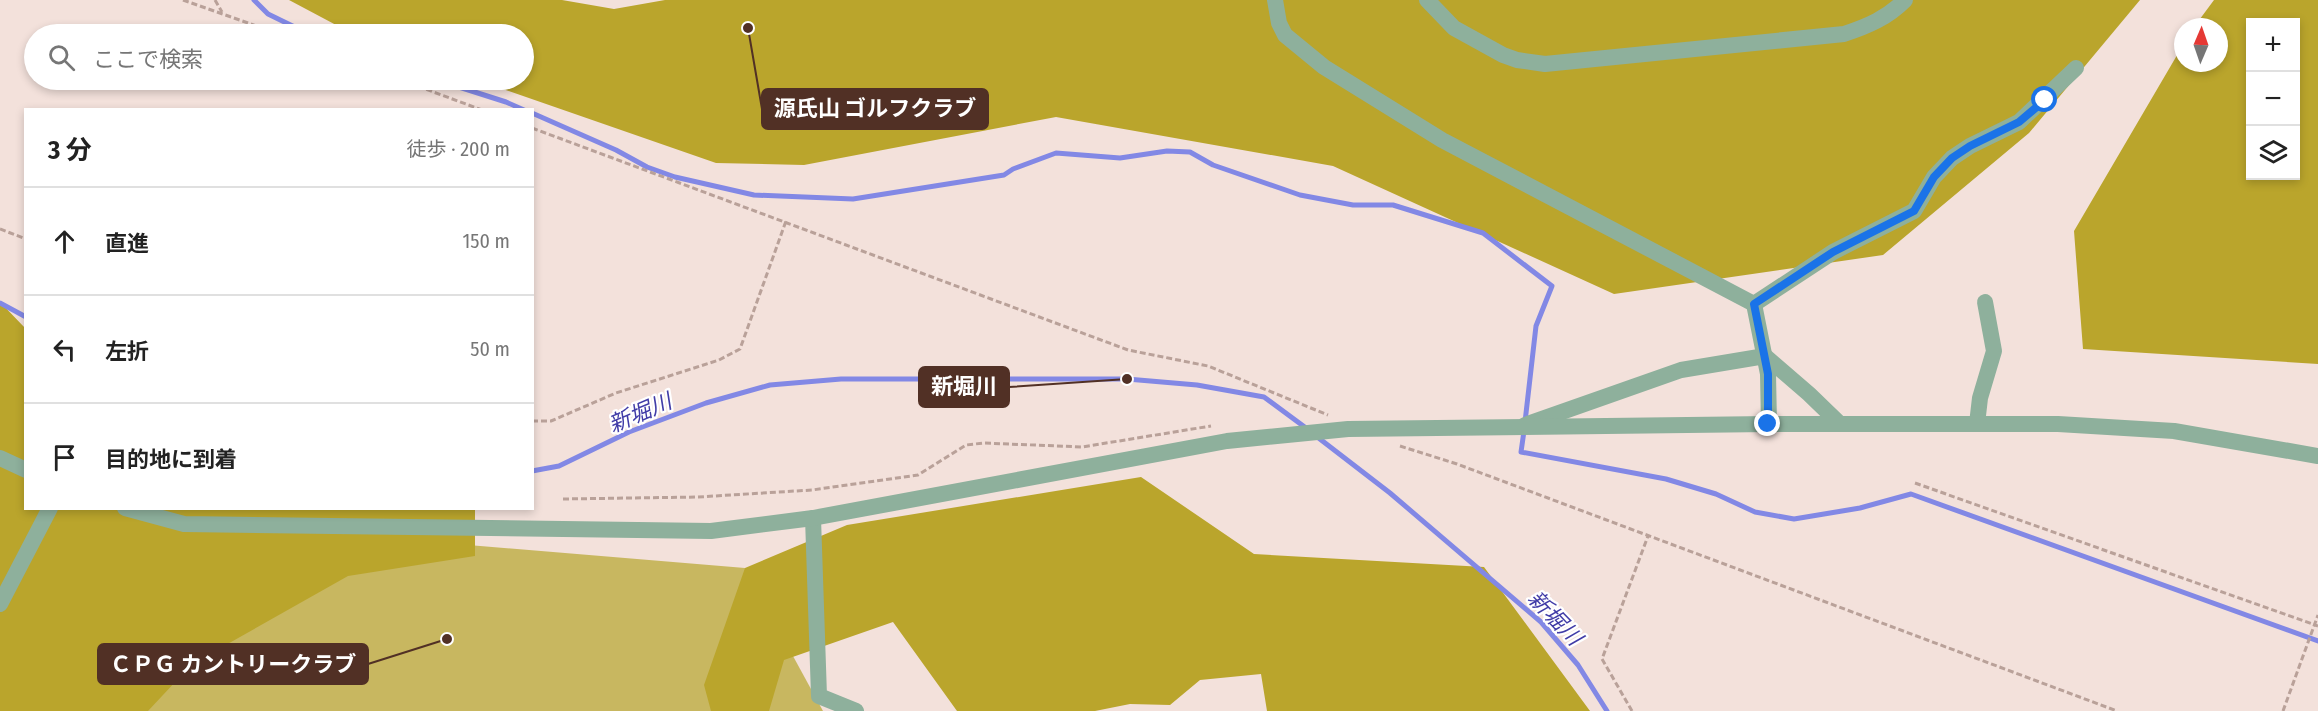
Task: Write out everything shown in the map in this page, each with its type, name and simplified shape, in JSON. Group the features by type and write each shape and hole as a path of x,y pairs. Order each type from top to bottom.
{"street":[{"path":"1275,0 1279,23 1285,35 1324,67 1442,140 1754,304"},
{"path":"1427,0 1454,28 1493,50 1517,60 1545,64 1844,34 1874,24 1892,13 1905,0"},
{"path":"1754,304 1833,252 1914,211 1934,177 1952,158 1970,146 2019,122 2076,68"},
{"path":"1977,424 1980,398 1994,351 1985,302"},
{"path":"1754,304 1768,374 1768,424"},
{"path":"1765,356 1840,424"},
{"path":"1521,427 1681,370 1765,356"},
{"path":"132,510 184,524 711,531 813,518 1227,441 1348,429 1768,424 2058,424 2174,431 2318,456"},
{"path":"0,458 24,469"},
{"path":"0,604 50,510"},
{"path":"813,518 819,696 856,711"}],"path":[{"path":"183,0 251,24"},
{"path":"215,0 223,14"},
{"path":"428,90 477,108"},
{"path":"534,129 1128,350 1208,366 1326,413 1348,429"},
{"path":"534,421 551,422 616,393 719,360 740,349 786,221"},
{"path":"0,230 24,238"},
{"path":"563,499 698,497 812,490 918,475 966,445 984,443 1082,447 1212,425"},
{"path":"1392,443 1457,464 2117,711"},
{"path":"1916,483 2316,625"},
{"path":"1632,711 1602,659 1648,536"},
{"path":"2283,711 2318,615"}],"shaded area":[{"path":"289,0 562,0 614,9 665,0 2140,0 2029,133 1883,255 1614,294 1333,166 1056,117 804,165 716,163 506,90 534,90 534,24 334,24"},
{"path":"2214,0 2318,0 2318,364 2083,349 2074,231 2174,60 2174,72 2228,72 2228,18 2201,18"},
{"path":"0,302 24,327 24,510 475,510 475,556 348,576 192,664 148,711 0,711"},
{"path":"1141,477 1254,554 1484,567 1590,711 1267,711 1261,674 1200,680 1170,705 1130,704 1095,711 957,711 893,622 784,660 769,711 711,711 704,685 745,568 847,525"},
{"path":"218,524 745,568 823,711 41,711"}],"waterway":[{"path":"254,0 268,14 288,24"},
{"path":"468,90 520,108"},
{"path":"534,114 616,150 647,167 675,177 754,195 853,199 1004,175 1013,169 1056,153 1120,158 1167,151 1190,152 1213,165 1300,195 1353,205 1393,205 1483,233 1552,286 1536,326 1525,422"},
{"name":"新堀川","path":"0,303 24,316"},
{"name":"新堀川","path":"534,471 559,466 629,432 706,403 770,385 841,379 1127,379 1197,385 1264,397 1306,428"},
{"path":"1524,431 1521,452 1666,479 1716,494 1755,512 1794,519 1860,508 1911,494 2318,641"},
{"name":"新堀川","path":"1316,436 1390,493 1541,622 1578,665 1607,711"}],"place":[{"name":"源氏山 ゴルフクラブ","path":"748,28"},
{"name":"新堀川","path":"1127,379"},
{"name":"ＣＰＧ カントリークラブ","path":"447,639"}],"route":[{"path":"1768,424 1768,374 1754,304 1833,252 1914,211 1934,177 1952,158 1970,146 2019,122 2045,100"}]}
